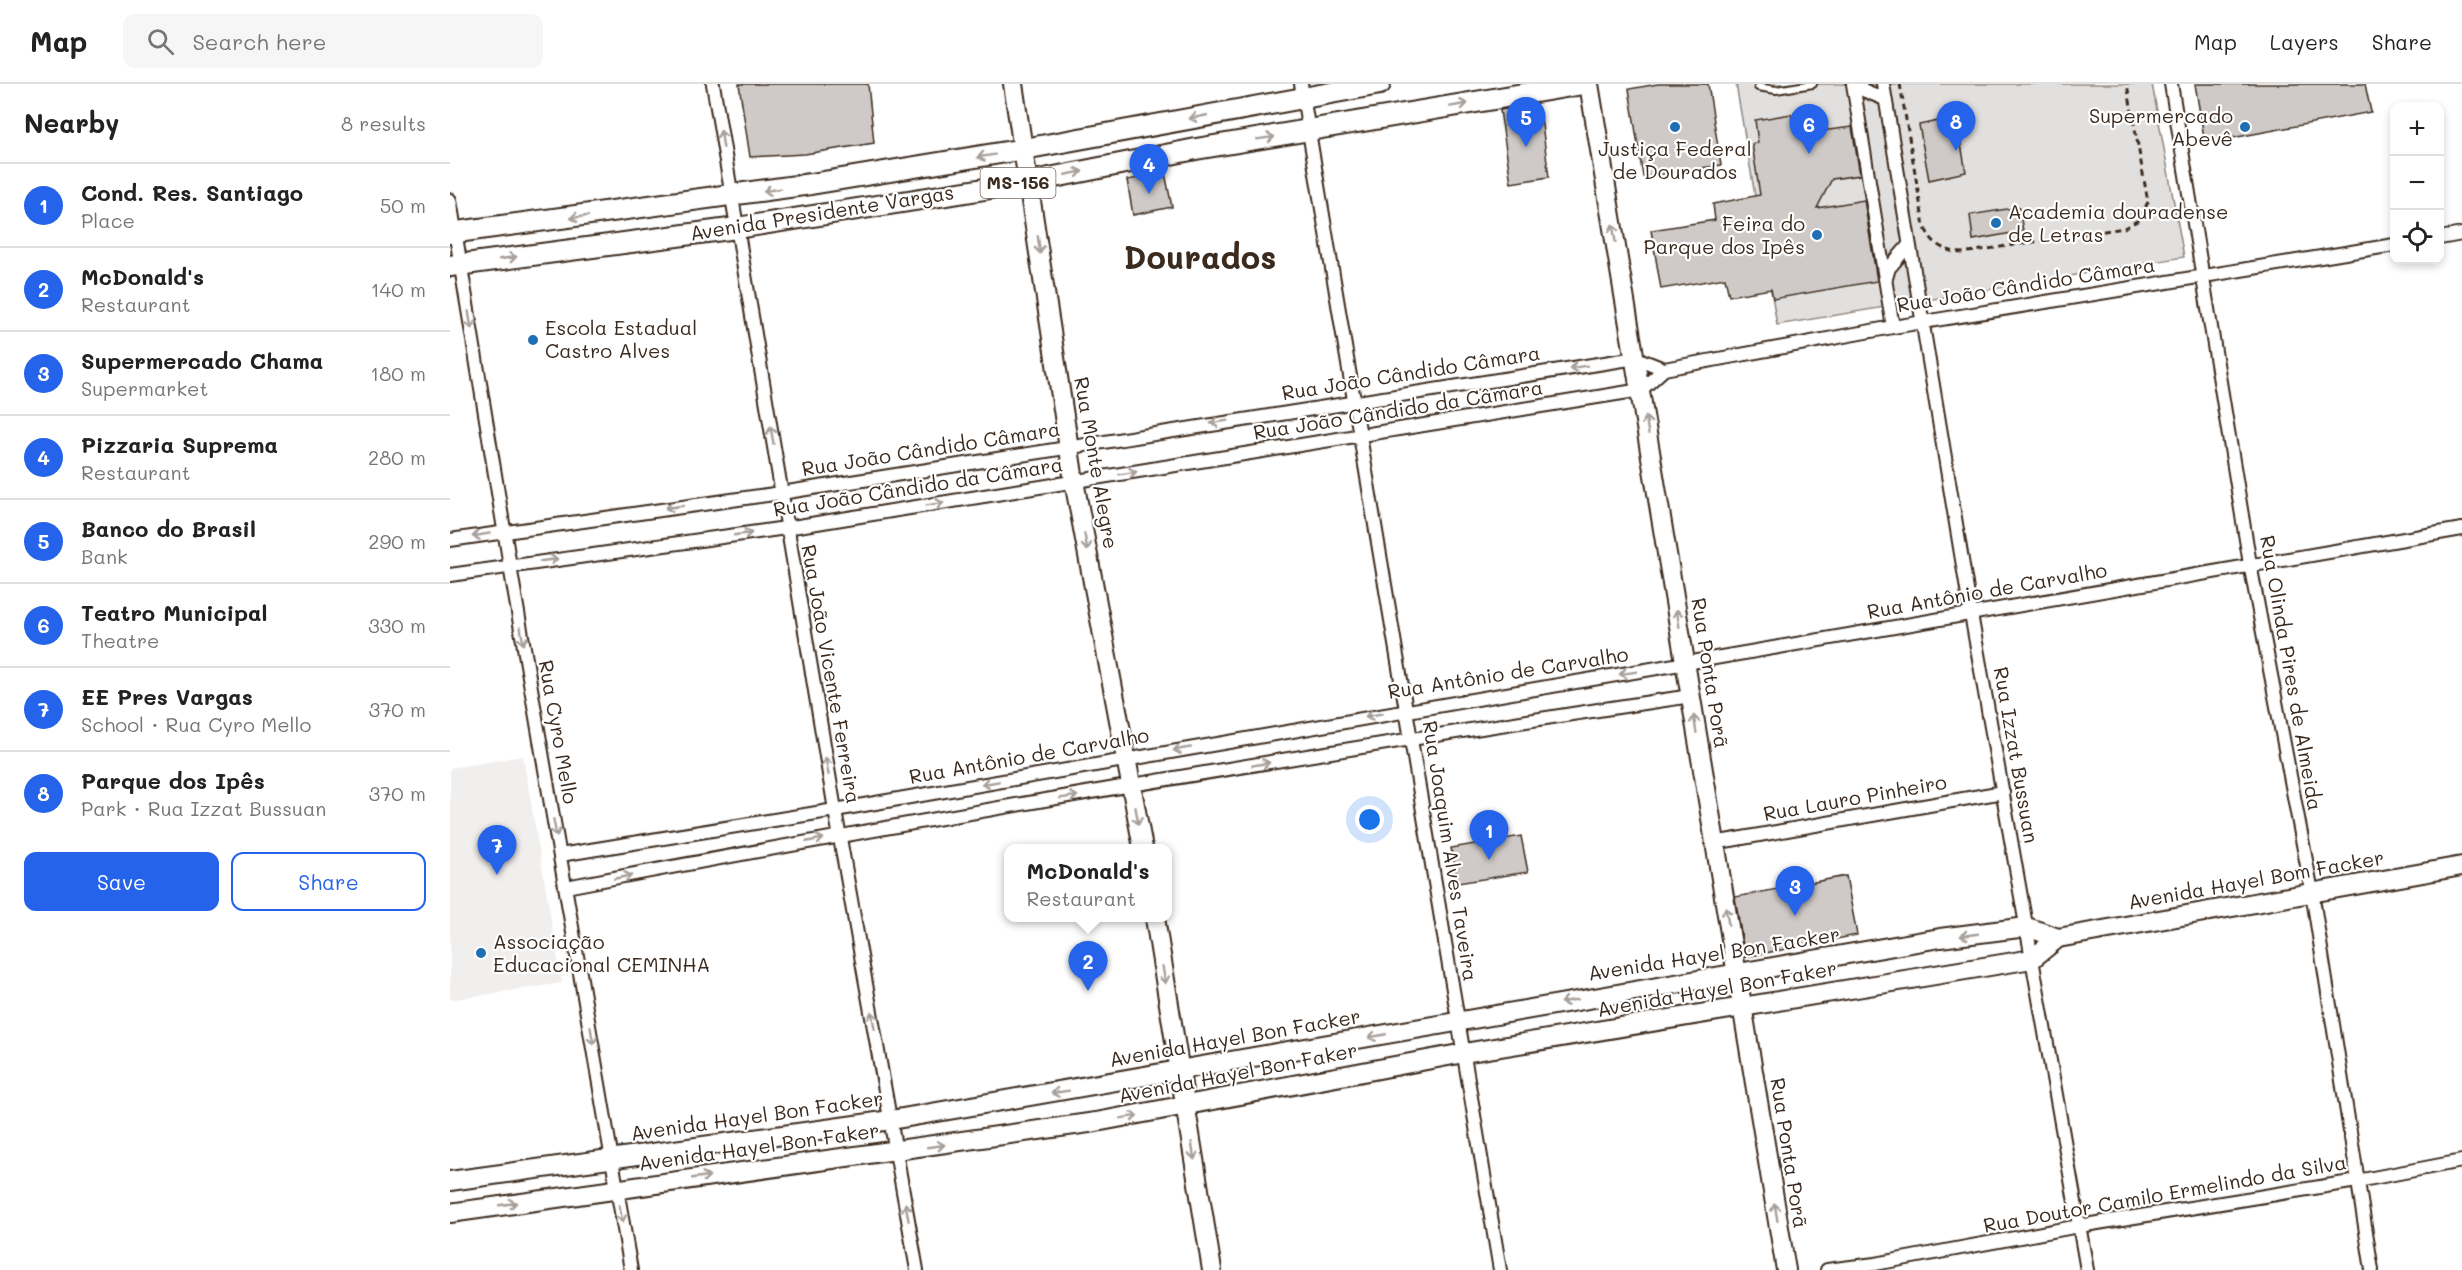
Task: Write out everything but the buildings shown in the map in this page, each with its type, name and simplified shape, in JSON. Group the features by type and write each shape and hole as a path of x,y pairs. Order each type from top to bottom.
{"main road":[{"name":"Avenida Presidente Vargas","path":"453,233 732,197 1024,149 1303,90 1380,84"},
{"name":"Avenida Presidente Vargas","path":"456,265 737,228 1029,182 1196,149 1583,84"},
{"path":"811,184 816,215"}],"street":[{"name":"Rua João Vicente Ferreira","path":"713,84 786,528 917,1270"},
{"name":"Rua Monte Alegre","path":"1013,84 1068,446 1142,844"},
{"name":"Rua Ponta Porã","path":"1589,84 1786,1270"},
{"path":"1853,84 1893,327"},
{"path":"1858,84 1863,90 1885,99"},
{"name":"Rua Izzat Bussuan","path":"1883,84 1971,614 2087,1270"},
{"name":"Rua Olinda Pires de Almeida","path":"2171,84 2205,275 2250,564 2312,892 2372,1270"},
{"name":"Rua Joaquim Alves Taveira","path":"1303,90 1500,1270"},
{"name":"Rua Cyro Mello","path":"450,200 456,265 631,1270"},
{"path":"2444,237 2462,234"},
{"path":"1886,278 1889,268 1909,246"},
{"name":"Rua João Cândido Câmara","path":"1664,369 1921,322 2390,246"},
{"path":"1636,358 1664,369 1641,390"},
{"name":"Rua João Cândido Câmara","path":"450,540 782,493 1636,358"},
{"name":"Rua João Cândido da Câmara","path":"450,575 786,528 1641,390"},
{"name":"Rua Antônio de Carvalho","path":"560,855 835,810 2462,529"},
{"path":"566,888 839,835 1412,738 1691,696"},
{"name":"Rua Lauro Pinheiro","path":"1714,843 2003,792"},
{"name":"Avenida Hayel Bom Facker","path":"2032,959 2058,938 2462,866"},
{"path":"1156,922 1212,1270"},
{"name":"Avenida Hayel Bom Facker","path":"2027,927 2058,938"},
{"name":"Avenida Hayel Bon Facker","path":"450,1181 891,1120 1179,1072 1458,1021 1940,938 2027,927"},
{"name":"Avenida Hayel Bon Faker","path":"450,1213 616,1188 896,1151 1186,1107 1464,1053 2032,959"},
{"name":"Rua Doutor Camilo Ermelindo da Silva","path":"1827,1270 1871,1267 2079,1226 2357,1181 2462,1161"}],"lane":[{"path":"1758,87 1776,90 1813,84"}],"path":[{"path":"1900,84 1924,226 1930,239 1936,245 1947,251 1962,253 2124,228 2139,220 2148,202 2127,84"}],"shaded area":[{"path":"1736,84 2152,84 2184,257 1777,325"},
{"path":"523,756 562,983 450,1000 450,768"}],"place":[{"name":"Justiça Federal de Dourados","path":"1675,127"},
{"name":"Supermercado Abevê","path":"2245,127"},
{"name":"Banco do Brasil","path":"1526,147"},
{"name":"Parque dos Ipês","path":"1956,151"},
{"name":"Teatro Municipal","path":"1809,154"},
{"name":"Pizzaria Suprema","path":"1149,194"},
{"name":"Academia douradense de Letras","path":"1996,223"},
{"name":"Feira do Parque dos Ipês","path":"1817,235"},
{"name":"Escola Estadual Castro Alves","path":"533,340"},
{"name":"Cond. Res. Santiago","path":"1489,860"},
{"name":"EE Pres Vargas","path":"497,875"},
{"name":"Supermercado Chama","path":"1795,916"},
{"name":"Associação Educacional CEMINHA","path":"481,953"},
{"name":"McDonald's","path":"1088,991"}],"district":[{"name":"Dourados","path":"1200,258"}]}
